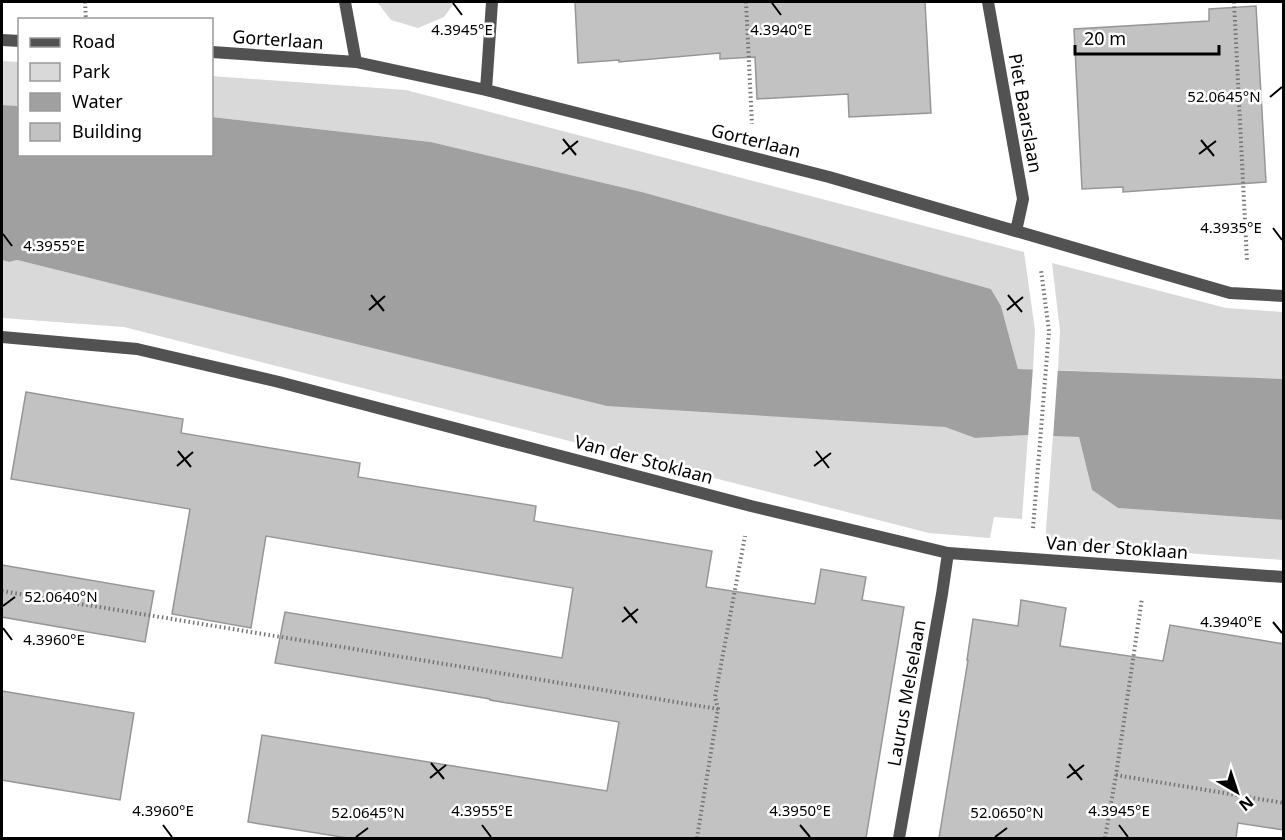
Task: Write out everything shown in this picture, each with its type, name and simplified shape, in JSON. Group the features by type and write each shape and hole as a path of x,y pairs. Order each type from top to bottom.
{"street":[{"path":"345,2 356,62"},
{"path":"486,90 492,2"},
{"name":"Piet Baarslaan","path":"988,2 1023,199 1016,231"},
{"path":"2,40 18,41"},
{"name":"Gorterlaan","path":"213,52 356,62 486,90 840,180 1230,293 1284,296"},
{"name":"Van der Stoklaan","path":"2,337 137,349 279,382 751,506 948,553 1284,577"},
{"name":"Laurus Melselaan","path":"899,838 948,553"}],"path":[{"path":"85,2 86,18"},
{"path":"746,2 753,158"},
{"path":"1234,2 1249,294"},
{"path":"1030,558 1049,331 1037,237"},
{"path":"697,838 718,709 715,698 751,506"},
{"path":"1105,838 1146,568"},
{"path":"2,591 718,709"},
{"path":"1116,775 1284,803"}],"green space":[{"path":"377,2 455,2 444,17 418,28 391,20"},
{"path":"2,61 18,62 18,106 2,105"},
{"path":"213,76 406,90 1024,252 1035,330 1033,370 1018,369 1001,306 991,289 642,192 431,142 213,117"},
{"path":"2,260 9,262 17,260 295,328 946,427 975,438 1028,435 1022,519 994,517 990,538 929,533 124,327 2,318"},
{"path":"1052,263 1226,308 1283,312 1283,379 1058,370 1060,331"},
{"path":"1053,435 1079,437 1092,490 1118,508 1283,520 1283,560 1045,543"}],"water":[{"path":"2,105 18,106 18,156 213,156 213,117 431,142 642,192 991,289 1001,306 1018,369 1283,379 1283,520 1118,508 1092,490 1079,437 1028,435 975,438 945,427 607,406 17,260 9,262 2,260"}],"pier":[{"path":"1033,367 1058,367 1053,438 1028,438"}],"building":[{"path":"575,2 925,2 931,113 849,117 848,94 757,99 755,57 720,59 720,53 619,62 619,60 578,63"},
{"path":"1256,6 1266,182 1123,192 1123,187 1082,189 1074,29 1209,21 1209,9"},
{"path":"26,392 183,419 181,433 360,463 358,477 536,506 534,521 712,551 706,587 815,604 821,569 866,577 862,600 904,607 866,838 348,838 248,822 262,735 607,791 619,722 275,663 285,612 562,658 573,588 266,536 251,628 172,614 190,509 11,479"},
{"path":"2,565 154,591 145,642 2,617"},
{"path":"1021,600 1066,608 1060,646 1163,661 1170,625 1284,644 1284,830 1238,823 1236,838 939,838 973,619 1018,626"},
{"path":"2,691 134,713 120,800 2,780"}]}
